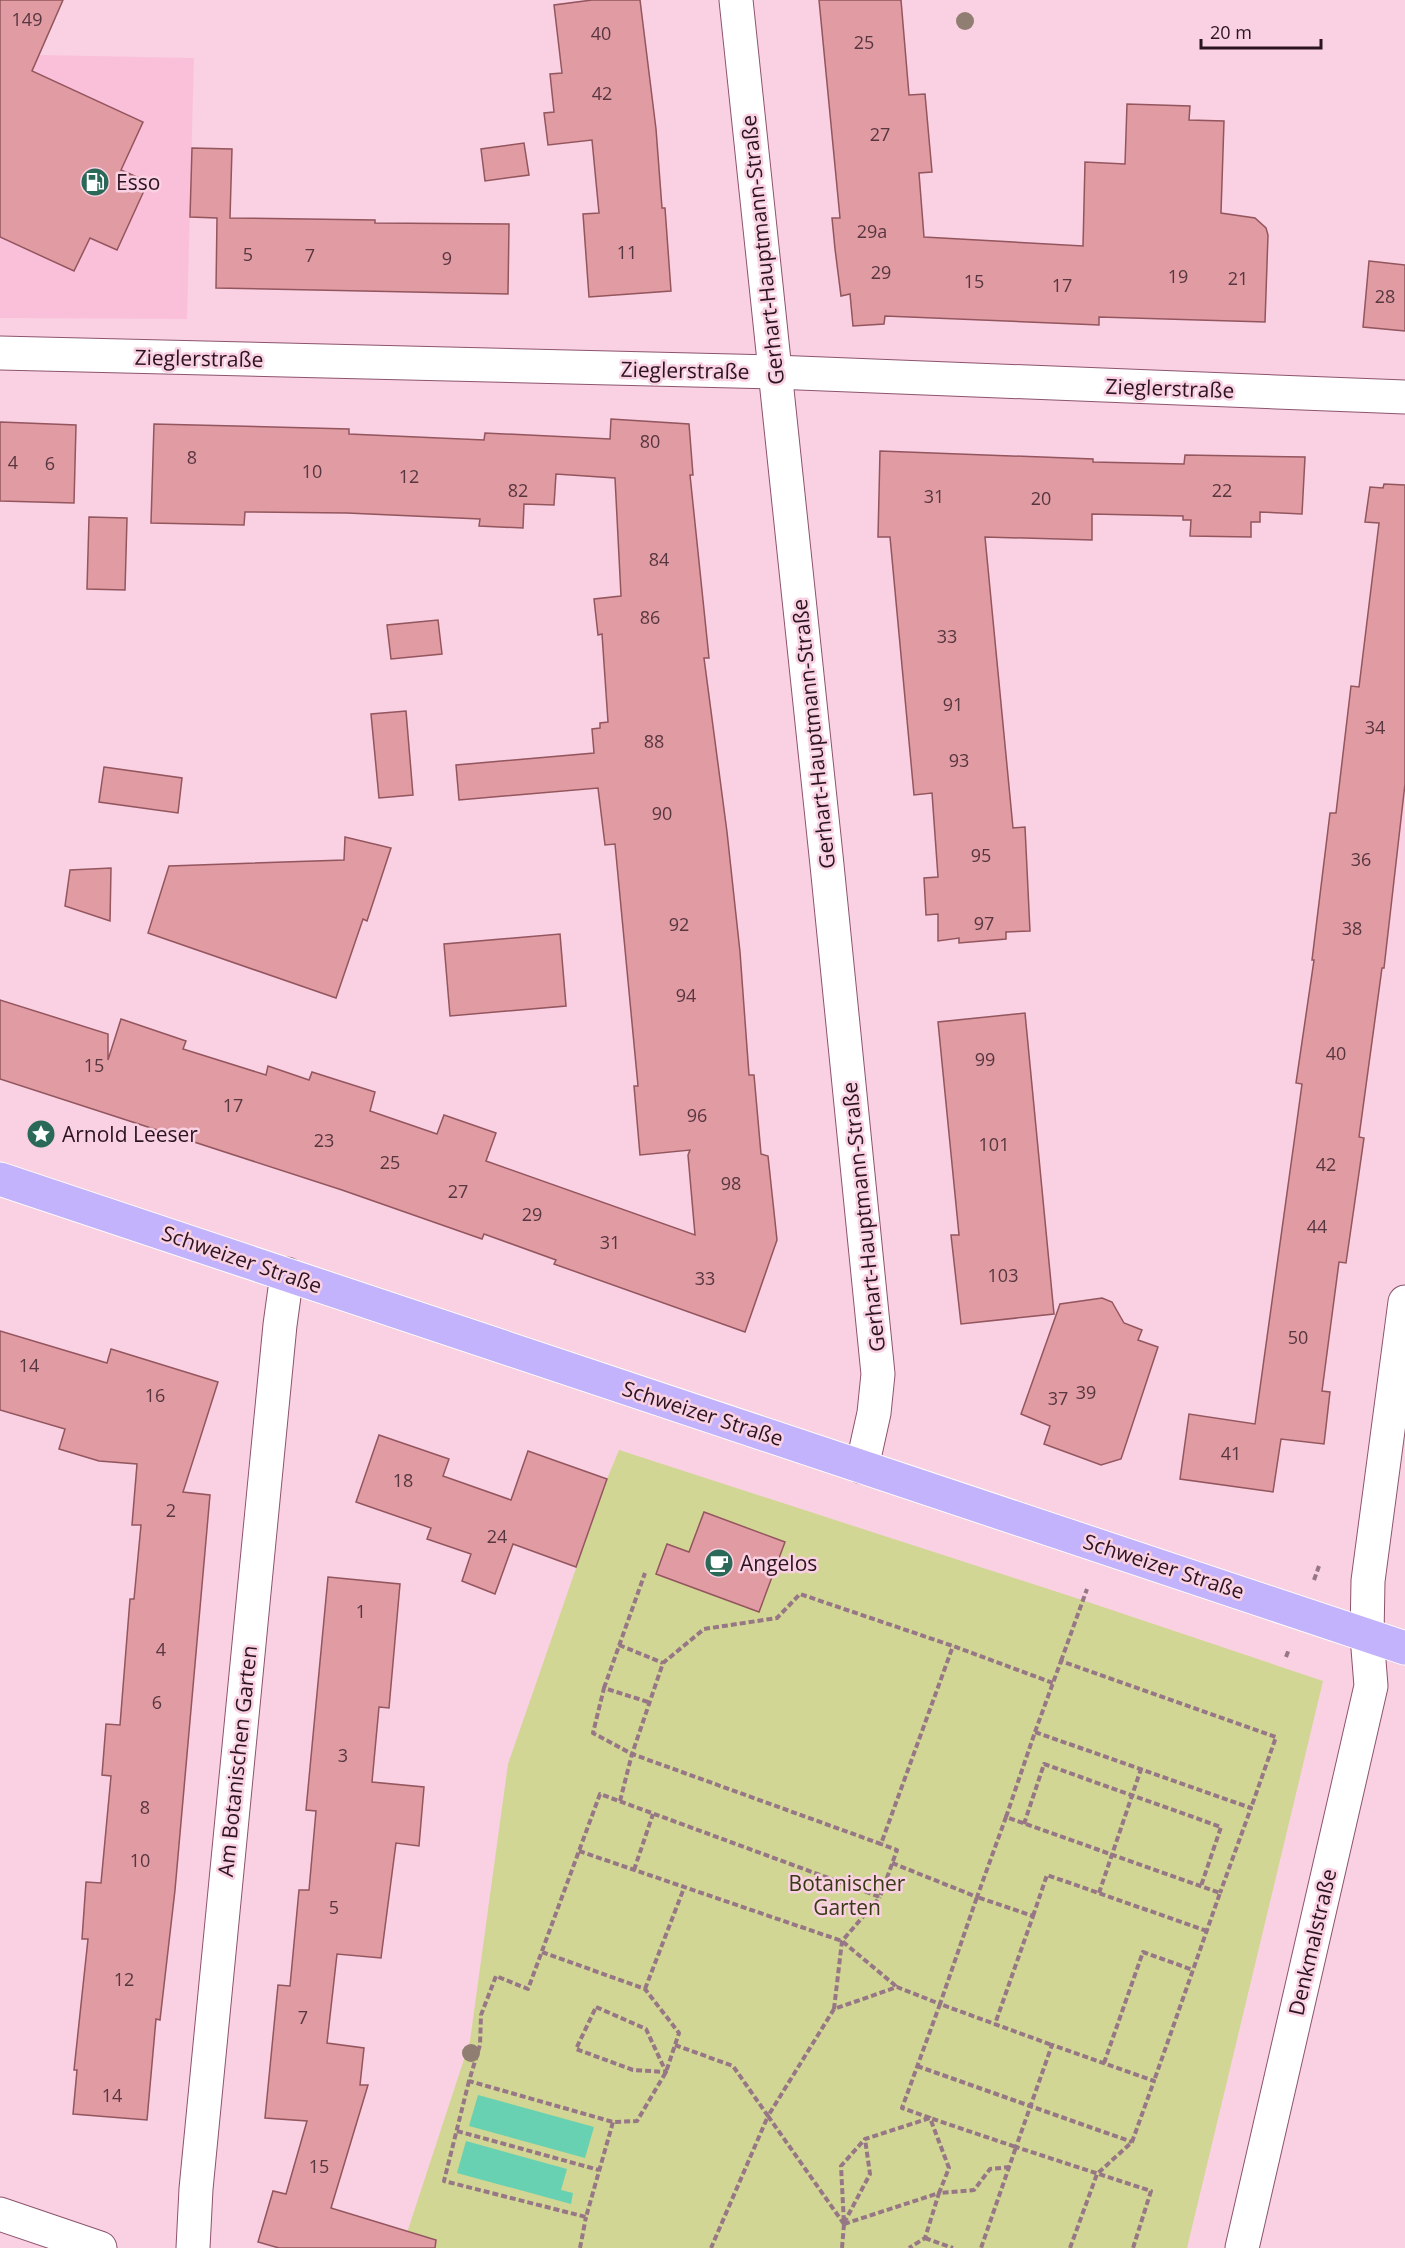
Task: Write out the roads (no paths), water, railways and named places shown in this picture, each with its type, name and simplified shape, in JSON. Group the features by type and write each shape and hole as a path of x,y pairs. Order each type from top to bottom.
{"main road":[{"name":"Schweizer Straße","path":"0,1179 1405,1648"}],"street":[{"name":"Gerhart-Hauptmann-Straße","path":"736,0 836,946 878,1374 874,1413 862,1467"},
{"name":"Zieglerstraße","path":"0,353 774,372 1405,397"},
{"name":"Am Botanischen Garten","path":"193,2248 195,2189 287,1274"},
{"name":"Denkmalstraße","path":"1242,2248 1371,1686 1367,1636 1368,1581 1405,1302"},
{"path":"0,2214 100,2248"}],"place":[{"name":"Esso","path":"95,182"},
{"name":"Arnold Leeser","path":"41,1134"},
{"name":"Angelos","path":"719,1563"}],"park label":[{"name":"Botanischer Garten","path":"847,1895"}]}
